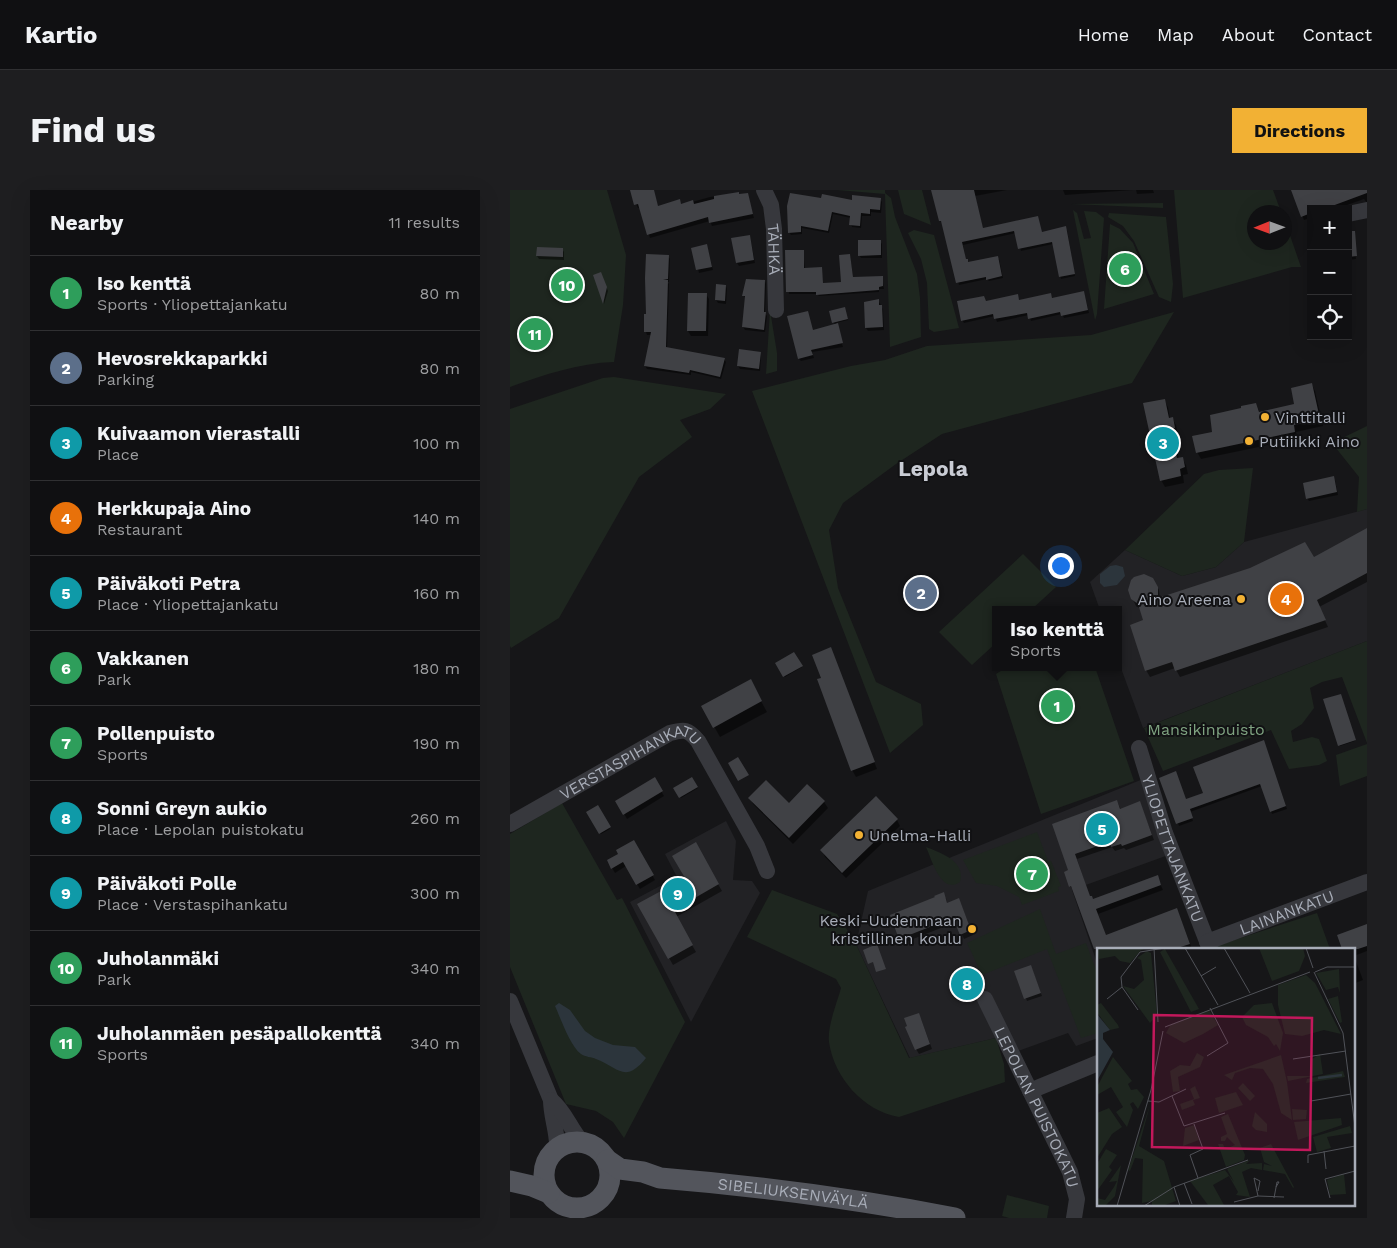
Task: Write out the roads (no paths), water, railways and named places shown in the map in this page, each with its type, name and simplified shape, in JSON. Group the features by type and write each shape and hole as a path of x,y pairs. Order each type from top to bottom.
{"main road":[{"path":"571,1142 582,1142 592,1145 601,1151 608,1160 610,1177 606,1193 593,1204 577,1208 566,1206 549,1193 532,1186 510,1181 531,1171 571,1142"},
{"path":"549,1193 545,1183 544,1172 552,1155"},
{"name":"SIBELIUKSENVÄYLÄ","path":"608,1160 620,1169 644,1172 660,1178 794,1191 907,1208 955,1218"},
{"name":"SIBELIUKSENVÄYLÄ","path":"606,1193 620,1186 660,1178"}],"street":[{"name":"TÄHKÄ","path":"764,190 771,205 773,221 776,310"},
{"path":"1352,213 1367,210"},
{"name":"VERSTASPIHANKATU","path":"510,824 670,734 680,730 688,731 698,741 757,846 767,871"},
{"name":"YLIOPETTAJANKATU","path":"1139,748 1165,833 1209,946"},
{"name":"LAINANKATU","path":"1209,946 1367,882"},
{"name":"LEPOLAN PUISTOKATU","path":"985,999 1070,1172 1077,1199 1074,1218"},
{"path":"510,1000 550,1100 551,1114 558,1142 552,1155"},
{"path":"1030,1091 1097,1062"},
{"path":"550,1100 557,1105 574,1133 582,1142"}],"place":[{"name":"Vakkanen","path":"1125,269"},
{"name":"Juholanmäki","path":"567,285"},
{"name":"Juholanmäen pesäpallokenttä","path":"535,334"},
{"name":"Vinttitalli","path":"1265,417"},
{"name":"Putiiikki Aino","path":"1249,441"},
{"name":"Kuivaamon vierastalli","path":"1163,443"},
{"name":"Hevosrekkaparkki","path":"921,593"},
{"name":"Aino Areena","path":"1241,599"},
{"name":"Herkkupaja Aino","path":"1286,599"},
{"name":"Iso kenttä","path":"1057,706"},
{"name":"Päiväkoti Petra","path":"1102,829"},
{"name":"Unelma-Halli","path":"859,835"},
{"name":"Pollenpuisto","path":"1032,874"},
{"name":"Päiväkoti Polle","path":"678,894"},
{"name":"Keski-Uudenmaan kristillinen koulu","path":"972,929"},
{"name":"Sonni Greyn aukio","path":"967,984"}],"district":[{"name":"Lepola","path":"933,468"}],"park label":[{"name":"Mansikinpuisto","path":"1206,729"}]}
